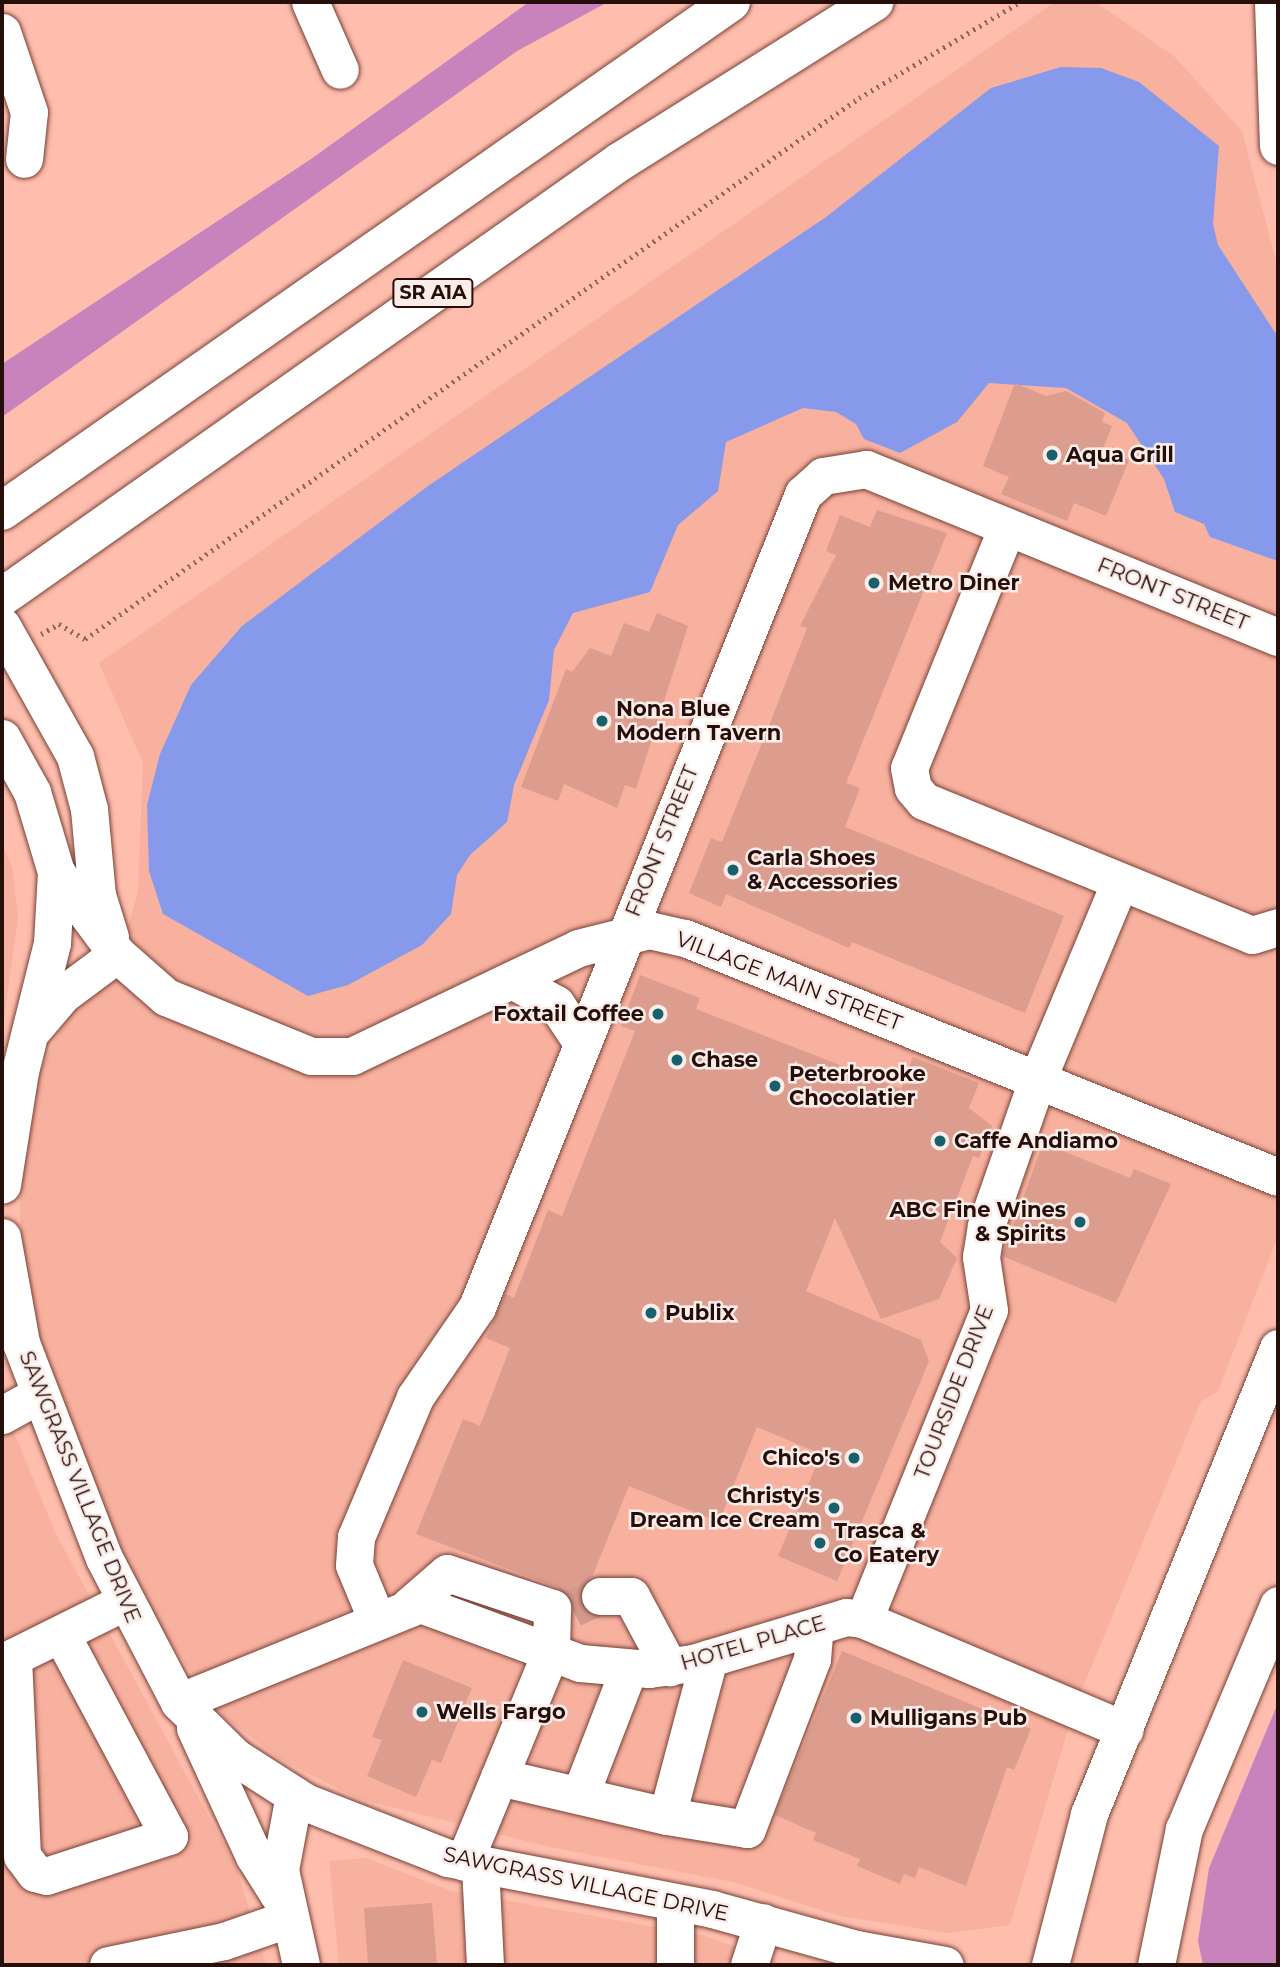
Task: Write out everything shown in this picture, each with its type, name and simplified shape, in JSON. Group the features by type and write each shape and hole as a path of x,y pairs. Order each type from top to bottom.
{"main road":[{"path":"2,512 731,2"},
{"name":"SR A1A","path":"2,597 621,161 874,2"}],"street":[{"path":"310,2 340,70"},
{"path":"1273,2 1278,146"},
{"path":"2,32 29,112 24,159"},
{"name":"FRONT STREET","path":"393,1612 354,1565 356,1537 415,1397 477,1307 803,494 823,476 866,469 1278,637"},
{"path":"1007,527 909,768 913,788 924,801 1252,935 1278,927"},
{"path":"9,637 75,756 89,809 101,914 117,954"},
{"path":"2,738 32,792 56,872 52,943 29,1034 2,1185"},
{"path":"56,872 117,954"},
{"name":"TOURSIDE DRIVE","path":"864,1619 989,1310 981,1257 986,1226 1037,1080 1120,882"},
{"name":"VILLAGE MAIN STREET","path":"117,954 166,998 329,1059 352,1056 512,980 626,933 649,930 685,939 1278,1177"},
{"path":"29,1034 62,995 117,954"},
{"path":"512,980 556,1004 582,1043"},
{"name":"SAWGRASS VILLAGE DRIVE","path":"2,1237 5,1274 40,1394 124,1602 184,1708 235,1757 294,1795 365,1828 472,1864 676,1903 945,1965"},
{"path":"1051,1965 1089,1814 1278,1348"},
{"path":"2,1415 40,1394"},
{"path":"393,1612 447,1573 575,1604 631,1596 668,1667"},
{"path":"61,1634 169,1836 46,1876 35,1873 22,1856 13,1657 124,1602"},
{"path":"485,1965 472,1864 499,1777 551,1651 575,1604"},
{"path":"1156,1965 1184,1829 1278,1605"},
{"name":"HOTEL PLACE","path":"184,1708 393,1612 443,1609 580,1663 629,1668 668,1667 815,1627 864,1619"},
{"path":"864,1619 1125,1730"},
{"path":"499,1777 667,1816 747,1829 812,1659 815,1627"},
{"path":"667,1816 709,1658"},
{"path":"580,1795 629,1668"},
{"path":"184,1708 254,1856 285,1910"},
{"path":"294,1795 281,1859 285,1910 301,1965"},
{"path":"675,1965 676,1903"},
{"path":"107,1965 225,1953 285,1910"},
{"path":"748,1965 763,1922"}],"path":[{"path":"9,637 59,624 85,639 859,98 1020,2"}],"shaded area":[{"path":"529,2 608,2 517,51 2,417 2,364 311,159"},
{"path":"1055,2 1095,2 1174,56 1242,131 1278,269 1278,1236 1218,1391 1201,1401 1074,1709 1010,1925 948,1933 840,1916 733,1882 545,1846 356,1798 280,1759 222,1715 157,1625 103,1518 31,1324 20,1239 20,1155 42,1067 70,1011 118,963 138,891 143,763 99,663"},
{"path":"2,844 12,867 18,917 2,1031"},
{"path":"2,1403 55,1532 237,1869 266,1965 2,1965"},
{"path":"1278,1703 1278,1965 1203,1965 1198,1941 1209,1868"},
{"path":"366,1858 451,1891 702,1935 785,1965 339,1965 329,1861"}],"water":[{"path":"1061,67 1101,68 1139,82 1219,146 1213,224 1218,245 1278,337 1278,561 1210,537 1204,524 1175,512 1164,479 1127,423 1066,388 989,383 957,422 900,453 864,439 856,424 836,412 803,408 726,442 718,491 678,525 650,592 573,613 554,650 549,700 514,785 507,822 470,855 457,875 451,914 422,945 348,985 308,996 163,914 149,871 147,805 160,754 191,685 242,626 428,486 826,217 991,88"}],"building":[{"name":"Aqua Grill","path":"1015,383 1046,396 1066,391 1105,413 1102,422 1112,426 1103,449 1129,460 1106,516 1074,503 1067,521 1001,494 1009,477 983,466"},
{"path":"877,510 947,533 846,783 860,788 845,827 1064,916 1025,1013 852,942 849,948 726,894 721,907 689,893 711,838 722,842 770,723 807,628 800,626 836,555 826,551 840,515 870,527"},
{"name":"Nona Blue Modern Tavern","path":"657,613 688,626 636,789 625,785 617,808 564,784 558,801 521,787 566,669 572,672 590,648 611,656 624,623 649,632"},
{"path":"640,975 700,998 696,1009 901,1089 913,1057 979,1083 969,1108 992,1126 979,1158 973,1156 940,1242 957,1258 939,1299 881,1319 835,1218 806,1291 921,1340 929,1361 837,1581 778,1556 821,1454 757,1427 719,1522 629,1486 592,1577 582,1586 579,1597 588,1613 577,1618 559,1588 416,1534 463,1419 480,1426 510,1348 486,1338 505,1294 514,1298 548,1210 562,1216 635,1031 621,1026"},
{"name":"ABC Fine Wines & Spirits","path":"1043,1143 1130,1178 1134,1169 1171,1184 1116,1303 1002,1256"},
{"path":"842,1651 1031,1729 1014,1770 1007,1767 966,1886 919,1867 915,1878 904,1874 900,1884 857,1866 860,1859 813,1840 816,1833 775,1815"},
{"name":"Wells Fargo","path":"403,1660 472,1688 441,1763 432,1760 416,1797 367,1776 382,1740 372,1737"},
{"path":"432,1903 437,1965 368,1965 364,1908"}],"tunnel":[{"path":"573,1608 600,1596"}],"place":[{"name":"Aqua Grill","path":"1052,455"},
{"name":"Metro Diner","path":"874,583"},
{"name":"Nona Blue Modern Tavern","path":"602,721"},
{"name":"Carla Shoes & Accessories","path":"733,870"},
{"name":"Foxtail Coffee","path":"658,1014"},
{"name":"Chase","path":"677,1060"},
{"name":"Peterbrooke Chocolatier","path":"775,1086"},
{"name":"Caffe Andiamo","path":"940,1141"},
{"name":"ABC Fine Wines & Spirits","path":"1080,1222"},
{"name":"Publix","path":"651,1313"},
{"name":"Chico's","path":"854,1458"},
{"name":"Christy's Dream Ice Cream","path":"834,1508"},
{"name":"Trasca & Co Eatery","path":"820,1543"},
{"name":"Wells Fargo","path":"422,1712"},
{"name":"Mulligans Pub","path":"856,1718"}]}
